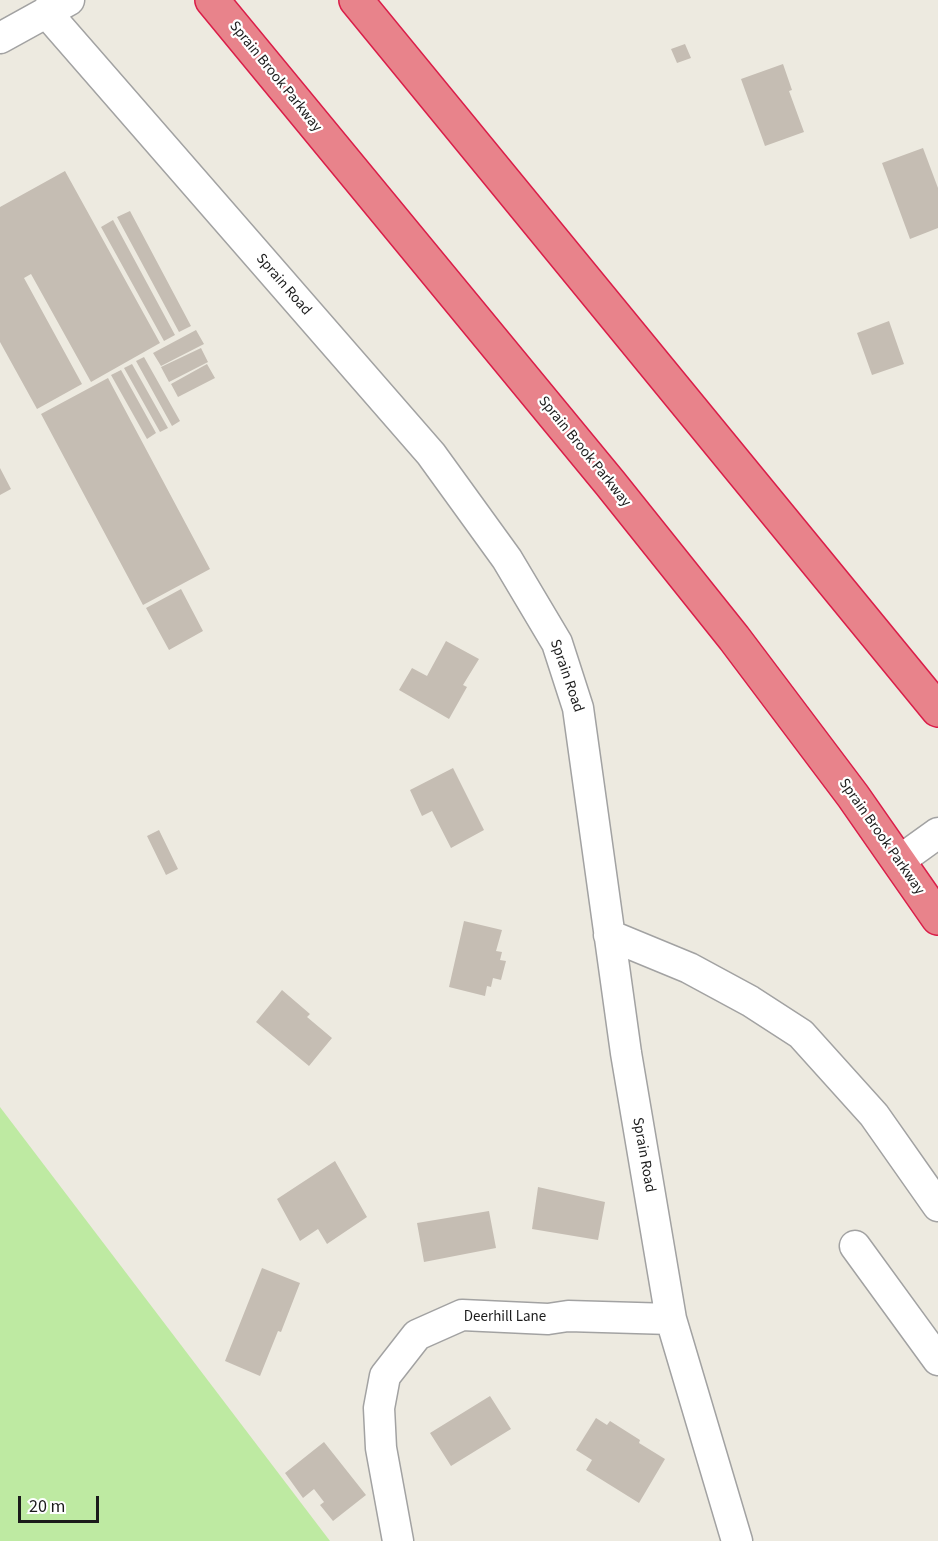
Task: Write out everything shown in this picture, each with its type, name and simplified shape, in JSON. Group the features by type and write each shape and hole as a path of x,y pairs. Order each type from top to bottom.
{"highway":[{"name":"Sprain Brook Parkway","path":"212,0 686,577 793,716 938,918"},
{"path":"356,0 938,710"}],"street":[{"path":"0,38 57,6"},
{"name":"Sprain Road","path":"57,6 431,454 507,560 556,643 578,708 626,1053 671,1319 737,1541"},
{"path":"899,861 938,833"},
{"path":"609,935 689,968 750,1001 801,1034 874,1115 938,1206"},
{"path":"855,1245 938,1360"},
{"name":"Deerhill Lane","path":"398,1541 381,1448 379,1408 385,1376 417,1335 462,1316 671,1319"}],"green space":[{"path":"0,1107 330,1541 0,1541"}],"building":[{"path":"685,44 691,58 677,63 671,49"},
{"path":"783,64 792,90 789,91 804,132 765,146 741,79"},
{"path":"923,148 938,188 938,228 910,239 882,163"},
{"path":"65,171 160,343 91,382 31,274 24,278 82,384 37,409 0,342 0,207"},
{"path":"130,211 191,326 179,332 117,217"},
{"path":"113,220 175,335 164,341 101,227"},
{"path":"889,321 904,364 872,375 857,333"},
{"path":"196,330 204,344 161,366 153,353"},
{"path":"201,348 208,362 169,382 161,367"},
{"path":"144,357 180,421 172,426 136,361"},
{"path":"132,364 168,428 160,432 124,368"},
{"path":"207,364 215,378 178,397 171,384"},
{"path":"121,370 156,433 147,439 111,375"},
{"path":"108,378 210,569 143,605 41,414"},
{"path":"0,468 11,489 0,495"},
{"path":"181,589 203,631 169,650 146,608"},
{"path":"446,641 479,659 463,685 467,687 449,719 399,690 412,668 427,676"},
{"path":"453,768 484,830 451,848 432,811 422,816 410,790"},
{"path":"159,830 178,869 166,875 147,836"},
{"path":"464,921 502,930 496,951 502,952 500,960 506,961 501,980 493,978 491,987 487,986 485,996 449,987"},
{"path":"282,990 310,1014 307,1017 332,1038 309,1066 256,1022"},
{"path":"335,1161 367,1217 327,1244 318,1229 300,1241 277,1199"},
{"path":"538,1187 605,1202 598,1240 532,1229"},
{"path":"489,1211 496,1248 424,1262 417,1223"},
{"path":"262,1268 300,1283 281,1332 278,1331 260,1376 225,1361"},
{"path":"490,1396 511,1429 451,1466 430,1433"},
{"path":"596,1418 607,1425 610,1421 665,1459 639,1503 586,1470 592,1460 576,1450"},
{"path":"324,1442 366,1495 333,1521 320,1505 324,1502 314,1489 303,1498 285,1473"}]}
